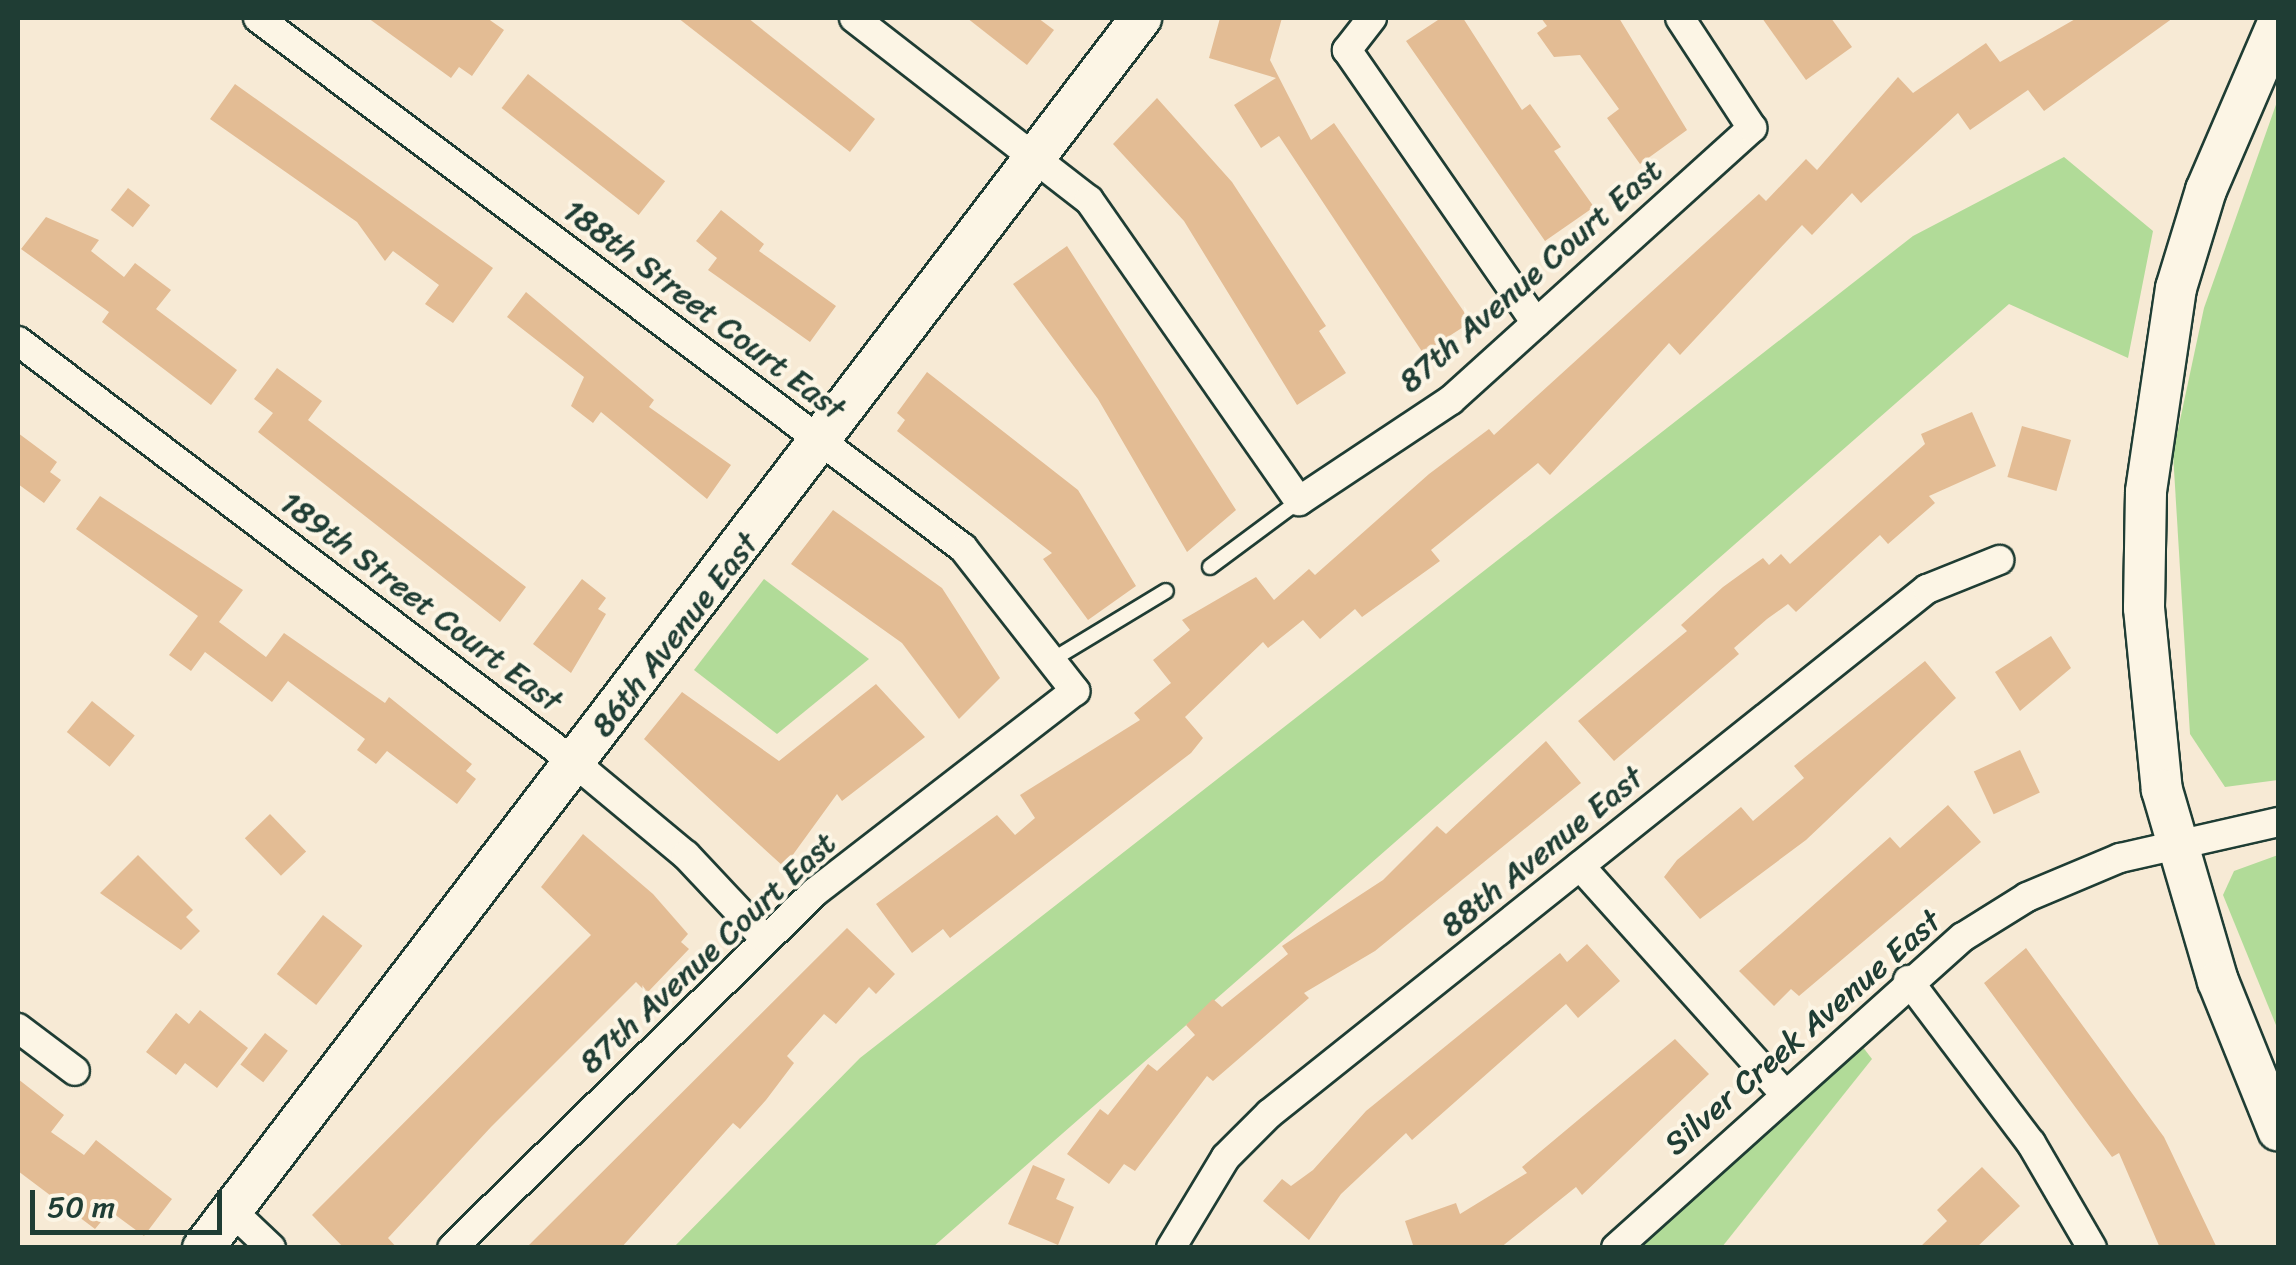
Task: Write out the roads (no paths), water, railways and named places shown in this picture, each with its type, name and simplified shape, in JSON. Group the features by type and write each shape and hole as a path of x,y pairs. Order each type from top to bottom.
{"street":[{"name":"188th Street Court East","path":"258,18 963,548 1075,691"},
{"path":"854,18 1034,156 1112,226 1300,501"},
{"name":"86th Avenue East","path":"203,1248 823,444 1034,156 1141,18"},
{"path":"1372,18 1347,50 1536,324"},
{"name":"87th Avenue Court East","path":"1300,501 1451,400 1752,128 1680,18"},
{"path":"2278,23 2206,190 2159,371 2144,608 2149,700 2176,843 2278,1130"},
{"name":"189th Street Court East","path":"18,341 575,763 686,856 765,939"},
{"name":"88th Avenue East","path":"1171,1248 1206,1186 1258,1124 1927,589 1999,560"},
{"name":"87th Avenue Court East","path":"452,1248 765,939 1075,691"},
{"name":"Silver Creek Avenue East","path":"1616,1248 1908,980 2026,896 2176,843 2278,822"},
{"path":"1580,866 1784,1093"},
{"path":"1908,980 2030,1143 2092,1248"},
{"path":"18,1028 75,1071"},
{"path":"232,1210 270,1248"}],"lane":[{"path":"1210,568 1300,501"},
{"path":"1052,660 1166,591"}]}
